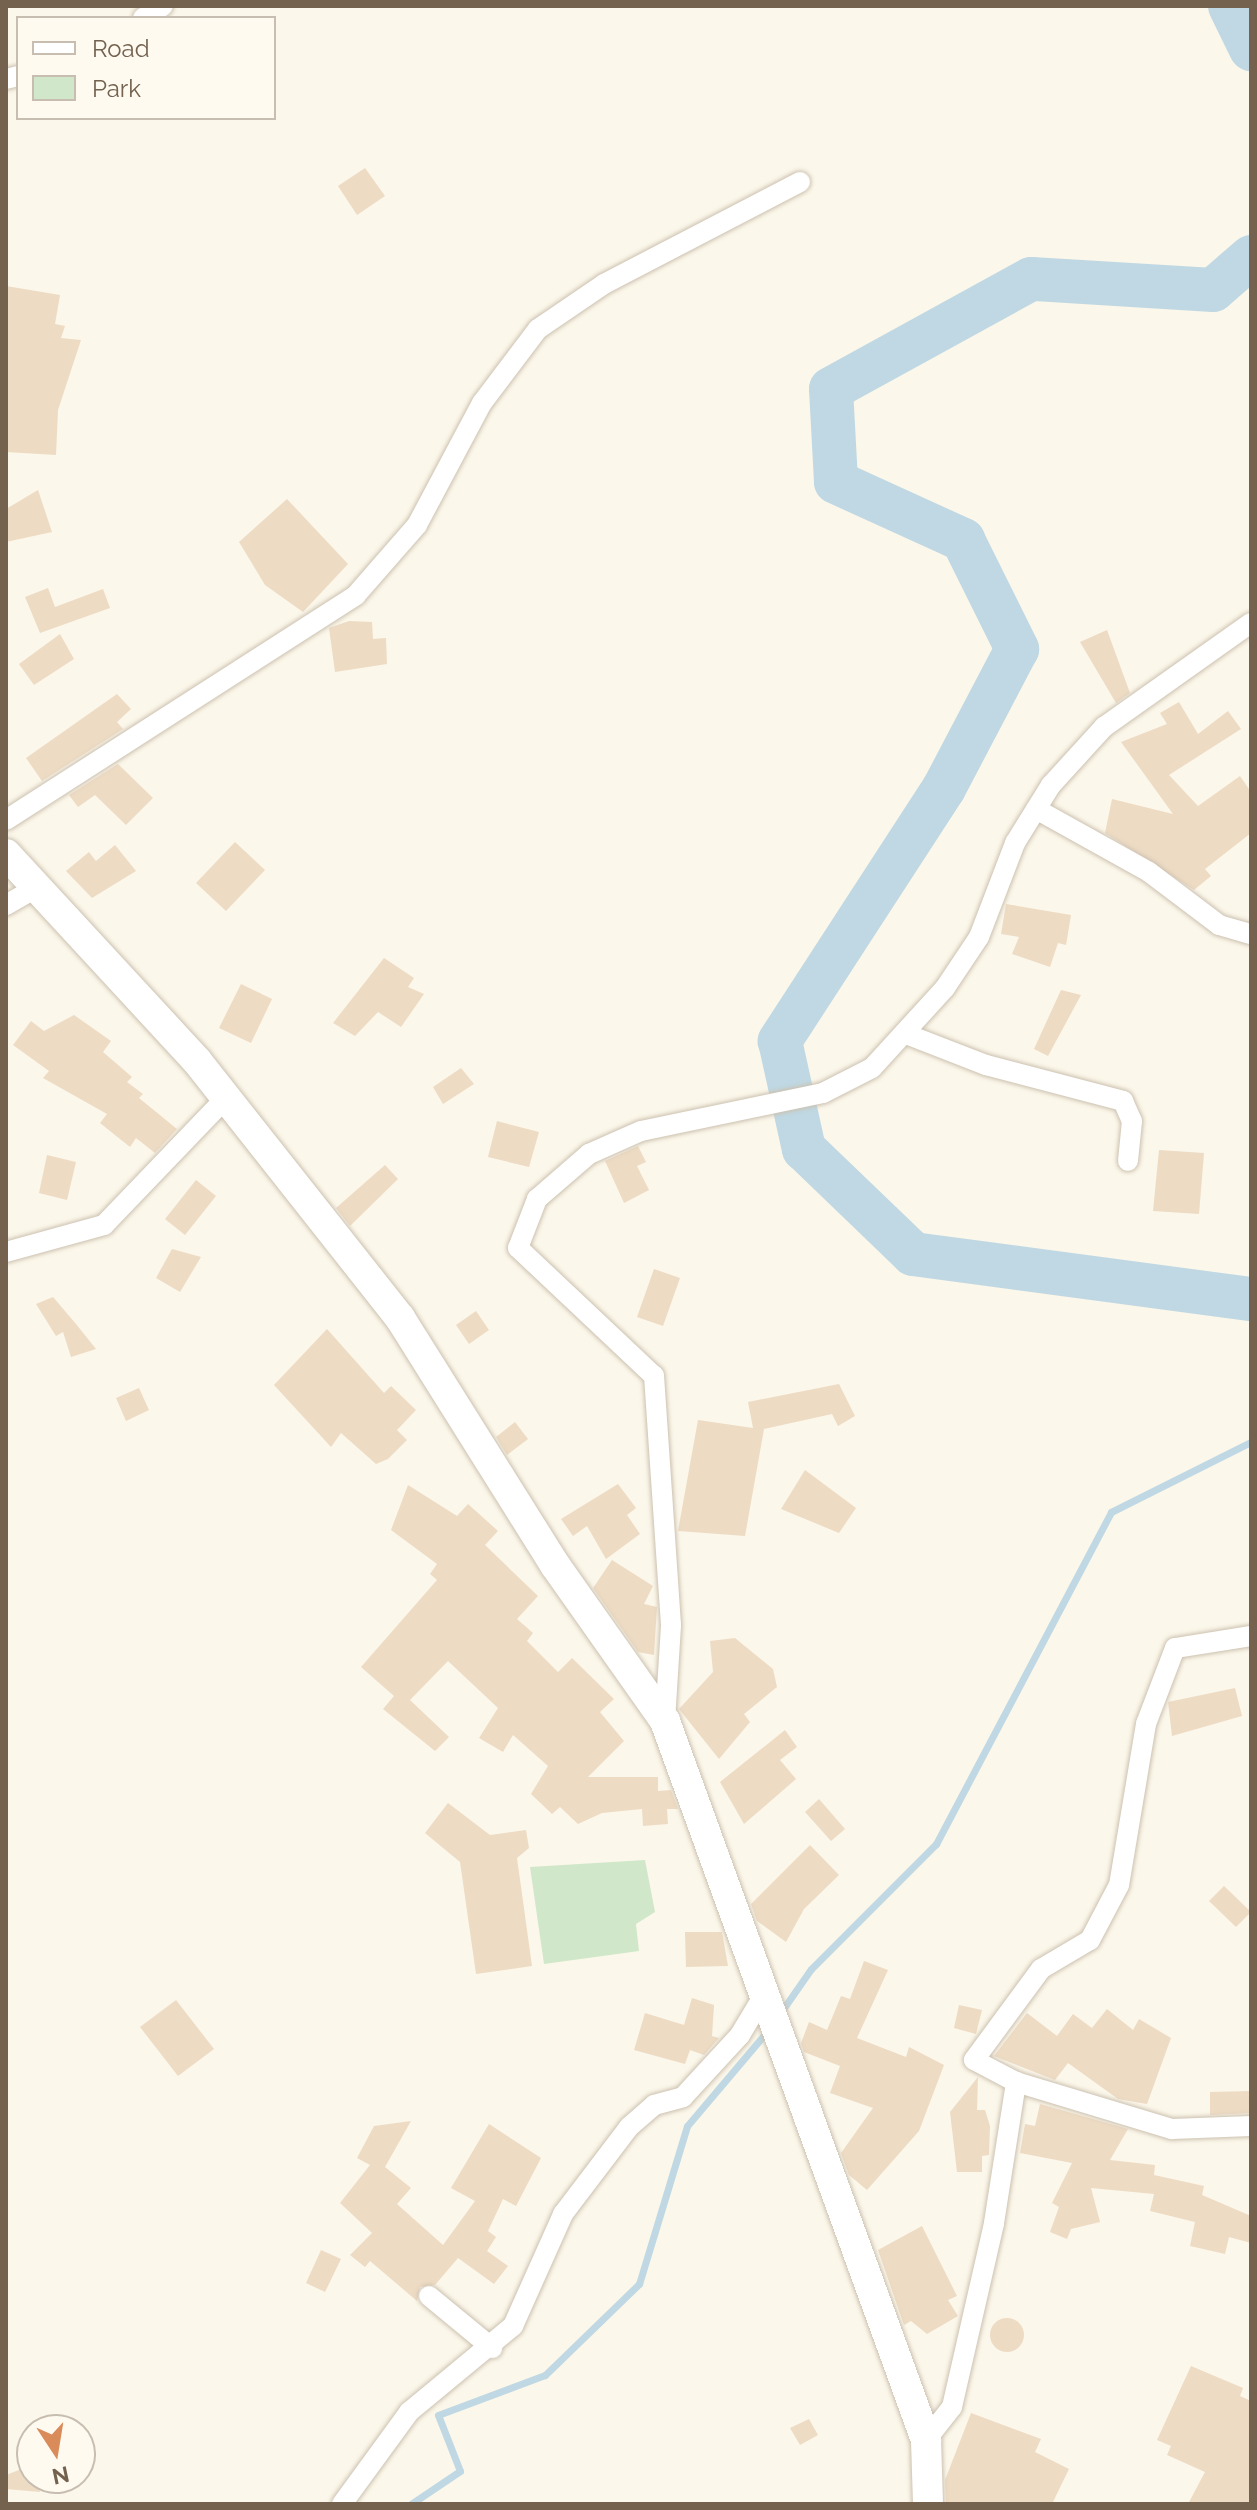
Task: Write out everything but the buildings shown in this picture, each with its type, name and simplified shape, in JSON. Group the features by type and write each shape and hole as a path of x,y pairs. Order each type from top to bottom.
{"street":[{"path":"6,820 356,595 417,525 482,403 538,329 604,284 800,182"},
{"path":"665,1721 671,1625 654,1376 518,1248 537,1199 589,1154 641,1131 823,1093 872,1068 906,1034 979,937 1036,809 1104,727 1251,623"},
{"path":"1036,809 1149,872 1219,925 1251,934"},
{"path":"6,854 226,1098 400,1318 555,1565 665,1721 926,2440 928,2504"},
{"path":"6,905 37,887"},
{"path":"906,1034 986,1065 1123,1101 1132,1121 1128,1161"},
{"path":"6,1252 104,1225 226,1098"},
{"path":"1251,1636 1175,1648 1146,1724 1119,1885 1090,1940 1041,1969 974,2060 1016,2082 1172,2129 1251,2126"},
{"path":"342,2504 409,2412 492,2348 520,2313 577,2193 641,2113 683,2097 766,1999"},
{"path":"926,2440 952,2407 994,2223 1016,2082"},
{"path":"429,2296 492,2348"}],"green space":[{"path":"645,1860 655,1912 636,1924 639,1951 544,1964 530,1867"}],"waterway":[{"path":"1230,6 1251,49"},
{"path":"1251,257 1213,290 1031,279 831,389 836,482 963,540 1017,649 944,788 780,1041 804,1149 913,1254 1251,1299"},
{"path":"781,2012 811,1969 936,1844 1111,1512 1251,1442"},
{"path":"411,2504 460,2471 438,2415 545,2375 639,2284 687,2126 769,2029"}]}
